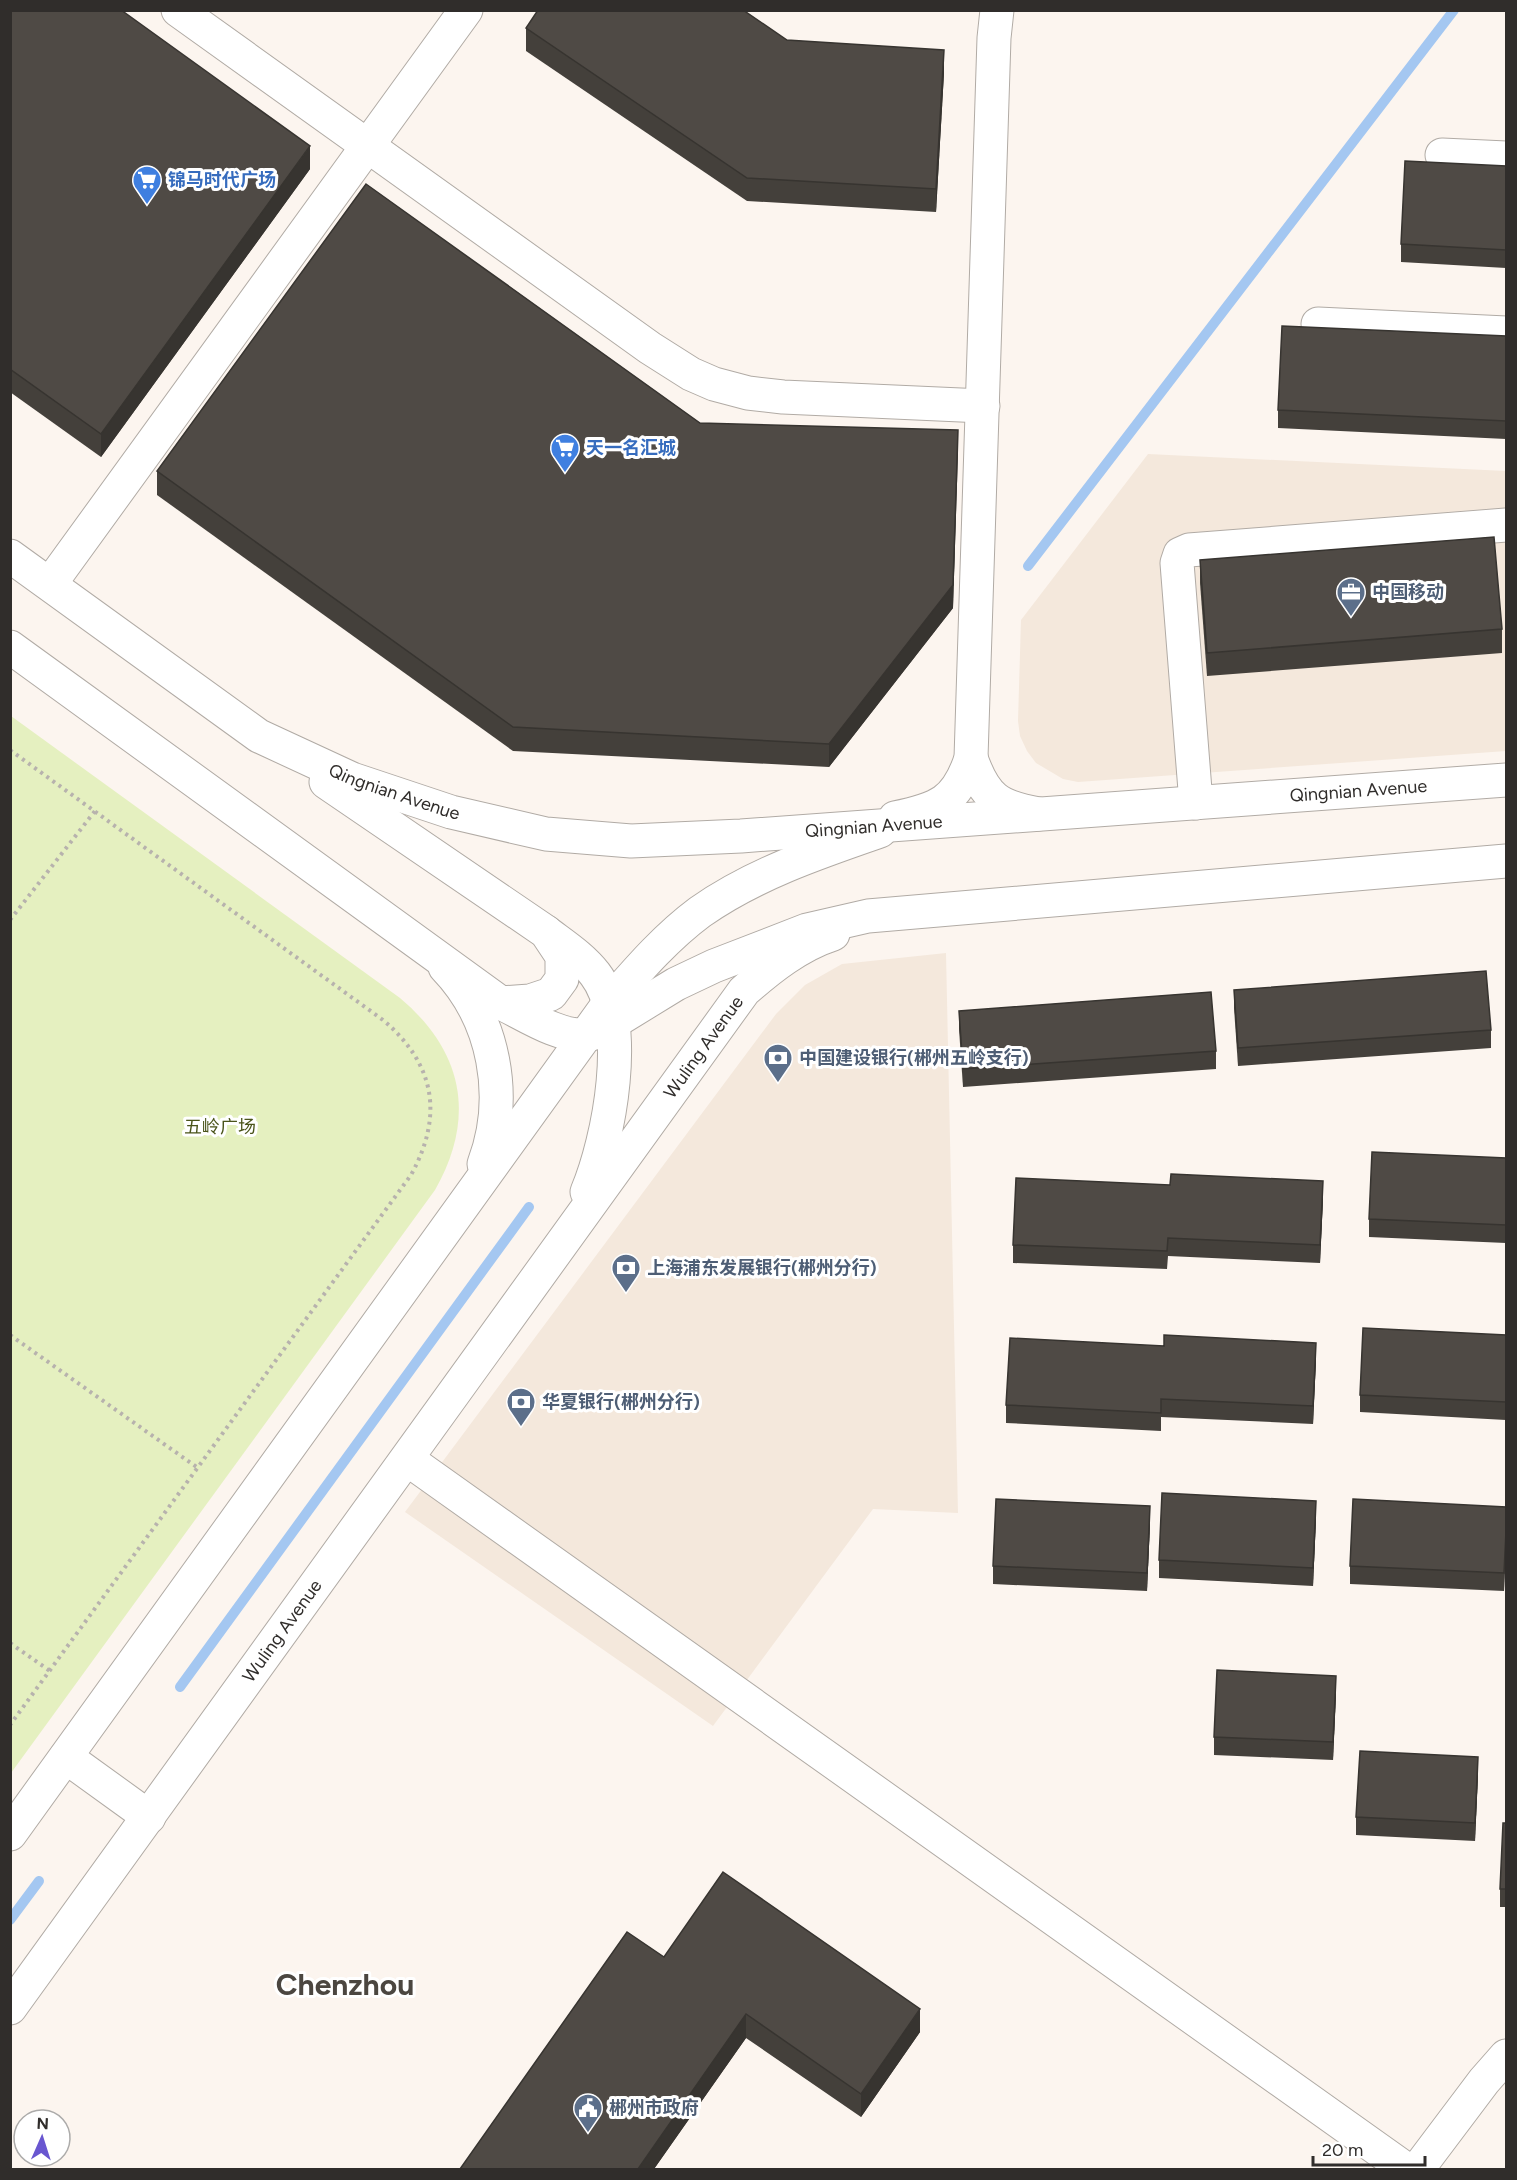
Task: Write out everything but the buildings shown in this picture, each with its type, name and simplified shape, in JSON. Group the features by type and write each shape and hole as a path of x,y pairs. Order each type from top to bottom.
{"main road":[{"path":"178,10 670,363 714,384 748,393 783,397 983,406"},
{"path":"50,584 466,10"},
{"path":"846,829 922,812 944,802 957,791 971,759 997,10"},
{"path":"1442,155 1506,158"},
{"path":"1318,324 1506,333"},
{"path":"1196,803 1177,563 1180,554 1189,550 1506,525"},
{"name":"Qingnian Avenue","path":"10,556 259,736 546,933 562,956 562,979 551,994 530,1001 501,1003"},
{"path":"10,647 501,1003 566,1033 603,1020 714,966 767,945 807,930 868,916 1506,861"},
{"name":"Qingnian Avenue","path":"259,736 352,779 451,812 546,834 631,841 846,829 1506,780"},
{"path":"971,759 988,793 1002,804 1019,811 1041,814"},
{"path":"10,1834 463,1203 653,953 700,913 750,882 830,848 897,825"},
{"name":"Wuling Avenue","path":"10,2008 744,991 793,953 825,937 870,921 911,911"},
{"name":"Wuling Avenue","path":"546,933 574,952 596,975 612,1089 602,1148 594,1176 580,1209 554,1255"},
{"path":"409,936 455,977 473,1003 494,1061 497,1090 495,1120 489,1149 479,1178 463,1203"},
{"path":"406,1459 1407,2169"},
{"path":"66,1756 149,1817"},
{"path":"1417,2169 1484,2080 1506,2056"}],"path":[{"path":"10,750 392,1028 414,1052 424,1073 430,1095 431,1116 428,1137 411,1175 10,1725"},
{"path":"10,920 95,811"},
{"path":"10,1335 198,1468"},
{"path":"10,1643 50,1671"}],"shaded area":[{"path":"1148,454 1506,471 1506,751 1078,782 1063,779 1036,763 1020,736 1018,721 1021,620"},
{"path":"946,953 958,1513 873,1509 713,1726 405,1512 776,1014 805,985 842,964"}],"green space":[{"name":"五岭广场","path":"11,716 400,998 422,1019 450,1063 457,1087 459,1112 456,1137 448,1163 435,1190 11,1773"}],"waterway":[{"path":"1028,566 1454,10"},
{"path":"180,1687 529,1207"},
{"path":"10,1920 39,1881"}],"place":[{"name":"锦马时代广场","path":"147,206"},
{"name":"天一名汇城","path":"565,474"},
{"name":"中国移动","path":"1351,618"},
{"name":"中国建设银行(郴州五岭支行)","path":"778,1084"},
{"name":"上海浦东发展银行(郴州分行)","path":"626,1294"},
{"name":"华夏银行(郴州分行)","path":"521,1428"},
{"name":"郴州市政府","path":"588,2134"}],"district":[{"name":"Chenzhou","path":"345,1984"}]}
